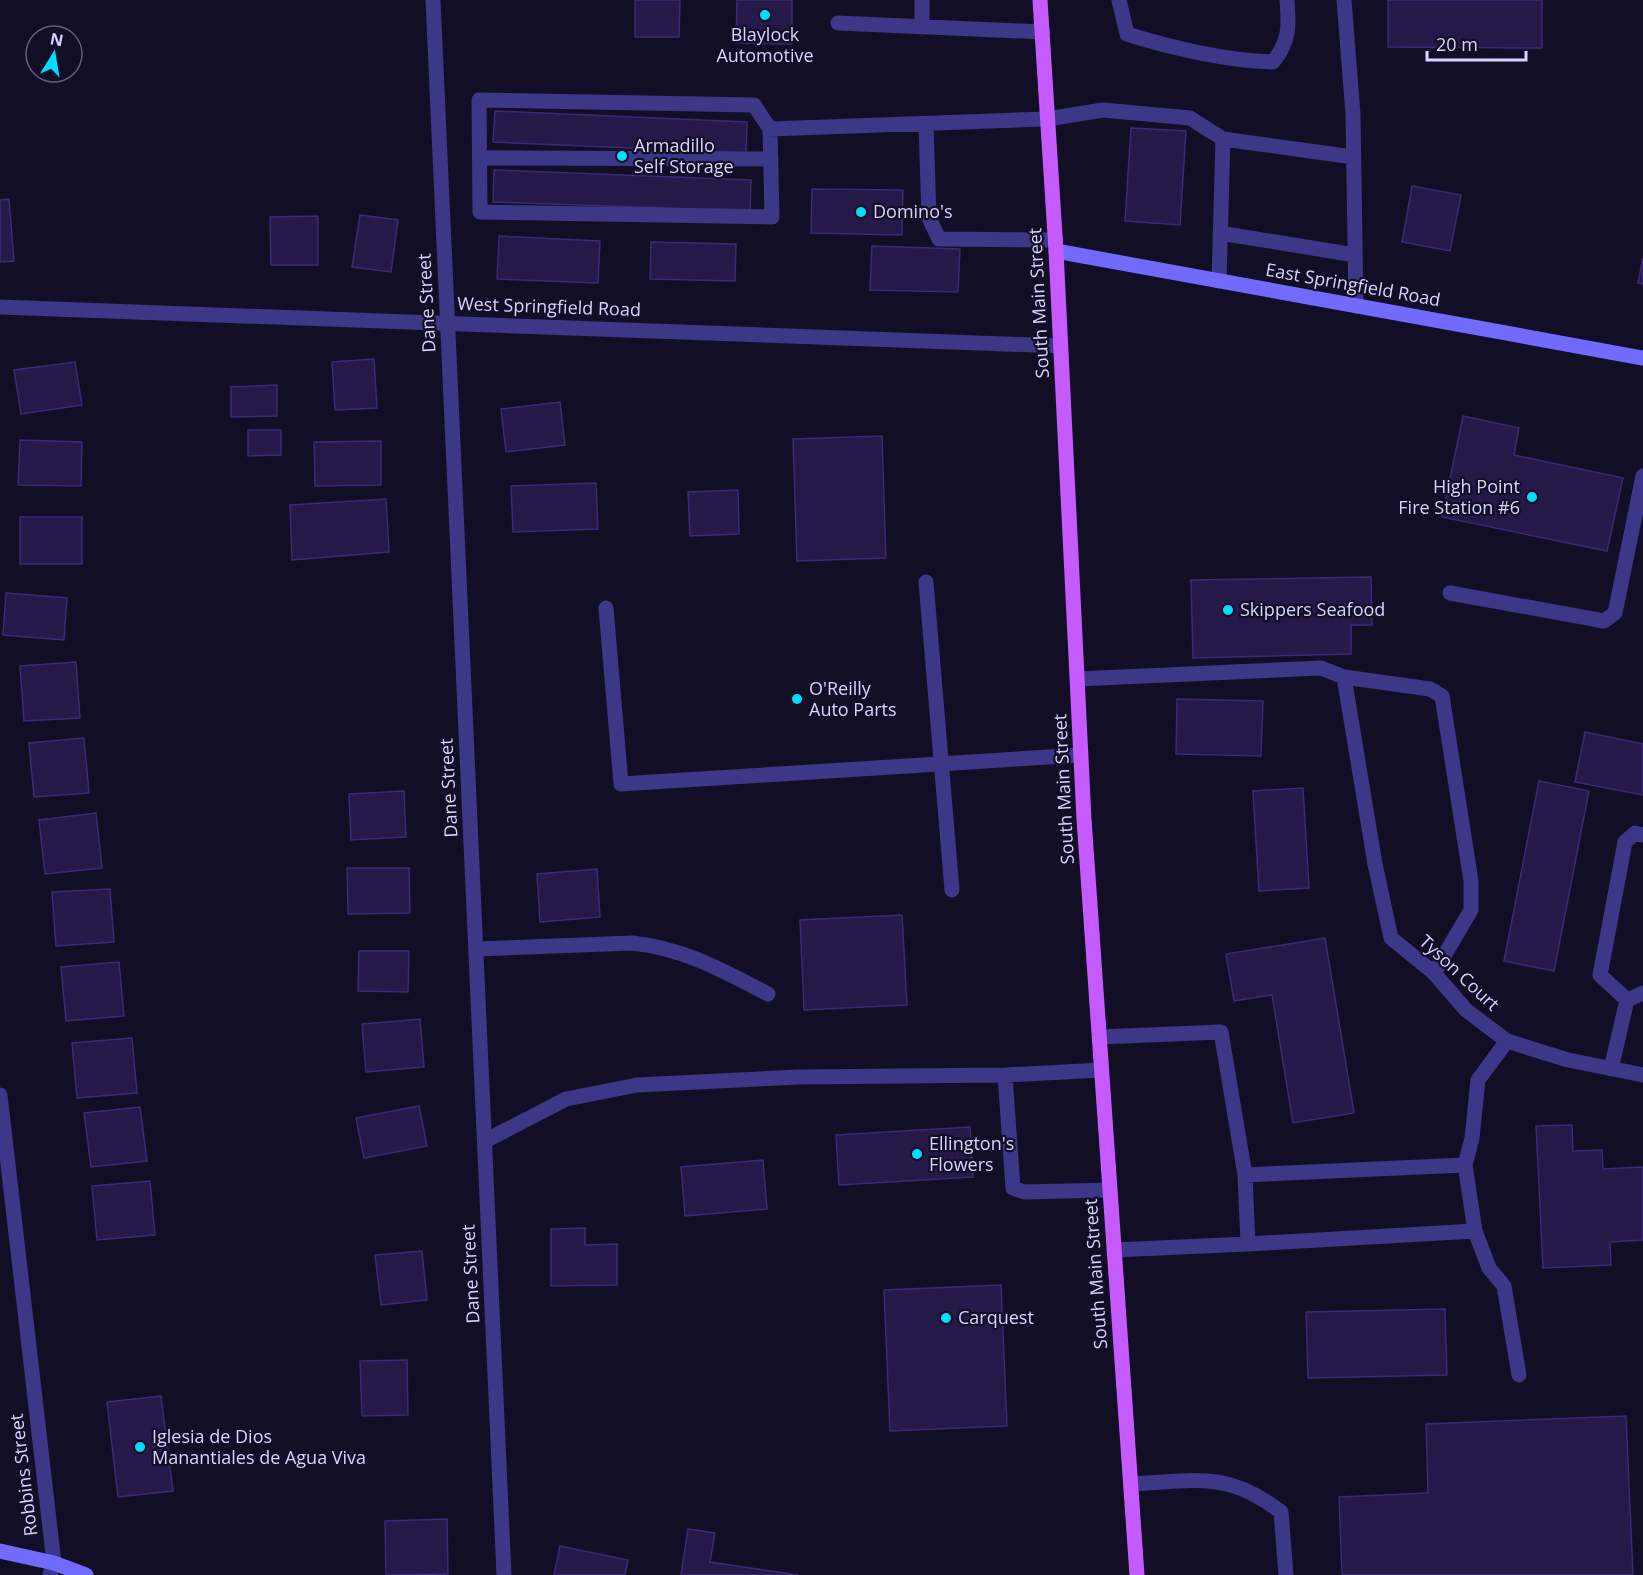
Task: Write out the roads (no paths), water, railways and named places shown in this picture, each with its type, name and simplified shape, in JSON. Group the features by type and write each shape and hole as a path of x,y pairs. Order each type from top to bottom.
{"main road":[{"name":"South Main Street","path":"1040,0 1056,246 1081,755 1137,1575"}],"street":[{"name":"Dane Street","path":"433,0 504,1575"},
{"path":"922,0 922,28"},
{"path":"1119,0 1128,34 1148,41 1254,62 1273,62 1284,48 1289,32 1287,0"},
{"path":"1344,0 1353,157 1356,306"},
{"path":"838,23 1043,32"},
{"path":"479,100 754,105 770,129 772,217 480,212 479,100"},
{"path":"770,129 1047,119 1103,110 1190,118 1223,139 1353,157"},
{"path":"926,124 929,218 939,238 1056,246"},
{"path":"1219,281 1223,139"},
{"path":"480,158 771,159"},
{"path":"1220,234 1355,255"},
{"name":"East Springfield Road","path":"1056,246 1219,281 1643,358"},
{"name":"West Springfield Road","path":"0,307 1060,346"},
{"path":"1450,593 1604,621 1615,613 1643,476"},
{"path":"926,582 952,890"},
{"path":"606,608 621,784 1081,755"},
{"path":"1077,679 1321,668 1344,677 1430,689 1442,696 1471,881 1471,910 1434,973"},
{"name":"Tyson Court","path":"1344,677 1374,864 1391,938 1434,973 1466,1010 1507,1041 1568,1060 1643,1075"},
{"path":"1627,1000 1599,975 1625,842 1635,833 1643,835"},
{"path":"476,949 632,943 657,946 688,954 768,994"},
{"path":"1627,1000 1643,993"},
{"path":"1611,1069 1627,1000"},
{"path":"1100,1037 1221,1032 1245,1175 1248,1244"},
{"path":"1507,1041 1478,1080 1473,1138 1465,1165 1475,1231 1489,1268 1504,1286 1520,1375"},
{"path":"484,1140 566,1099 637,1085 798,1077 1005,1075 1102,1070"},
{"path":"1005,1075 1013,1188 1024,1192 1110,1190"},
{"name":"Robbins Street","path":"0,1095 52,1569"},
{"path":"1245,1175 1465,1165"},
{"path":"1114,1250 1475,1231"},
{"path":"1131,1484 1211,1480 1238,1485 1260,1496 1281,1512 1286,1575"},
{"path":"0,1551 52,1569 86,1575"}],"place":[{"name":"Blaylock Automotive","path":"765,15"},
{"name":"Armadillo Self Storage","path":"622,156"},
{"name":"Domino's","path":"861,212"},
{"name":"High Point Fire Station #6","path":"1532,497"},
{"name":"Skippers Seafood","path":"1228,610"},
{"name":"O'Reilly Auto Parts","path":"797,699"},
{"name":"Ellington's Flowers","path":"917,1154"},
{"name":"Carquest","path":"946,1318"},
{"name":"Iglesia de Dios Manantiales de Agua Viva","path":"140,1447"}]}
